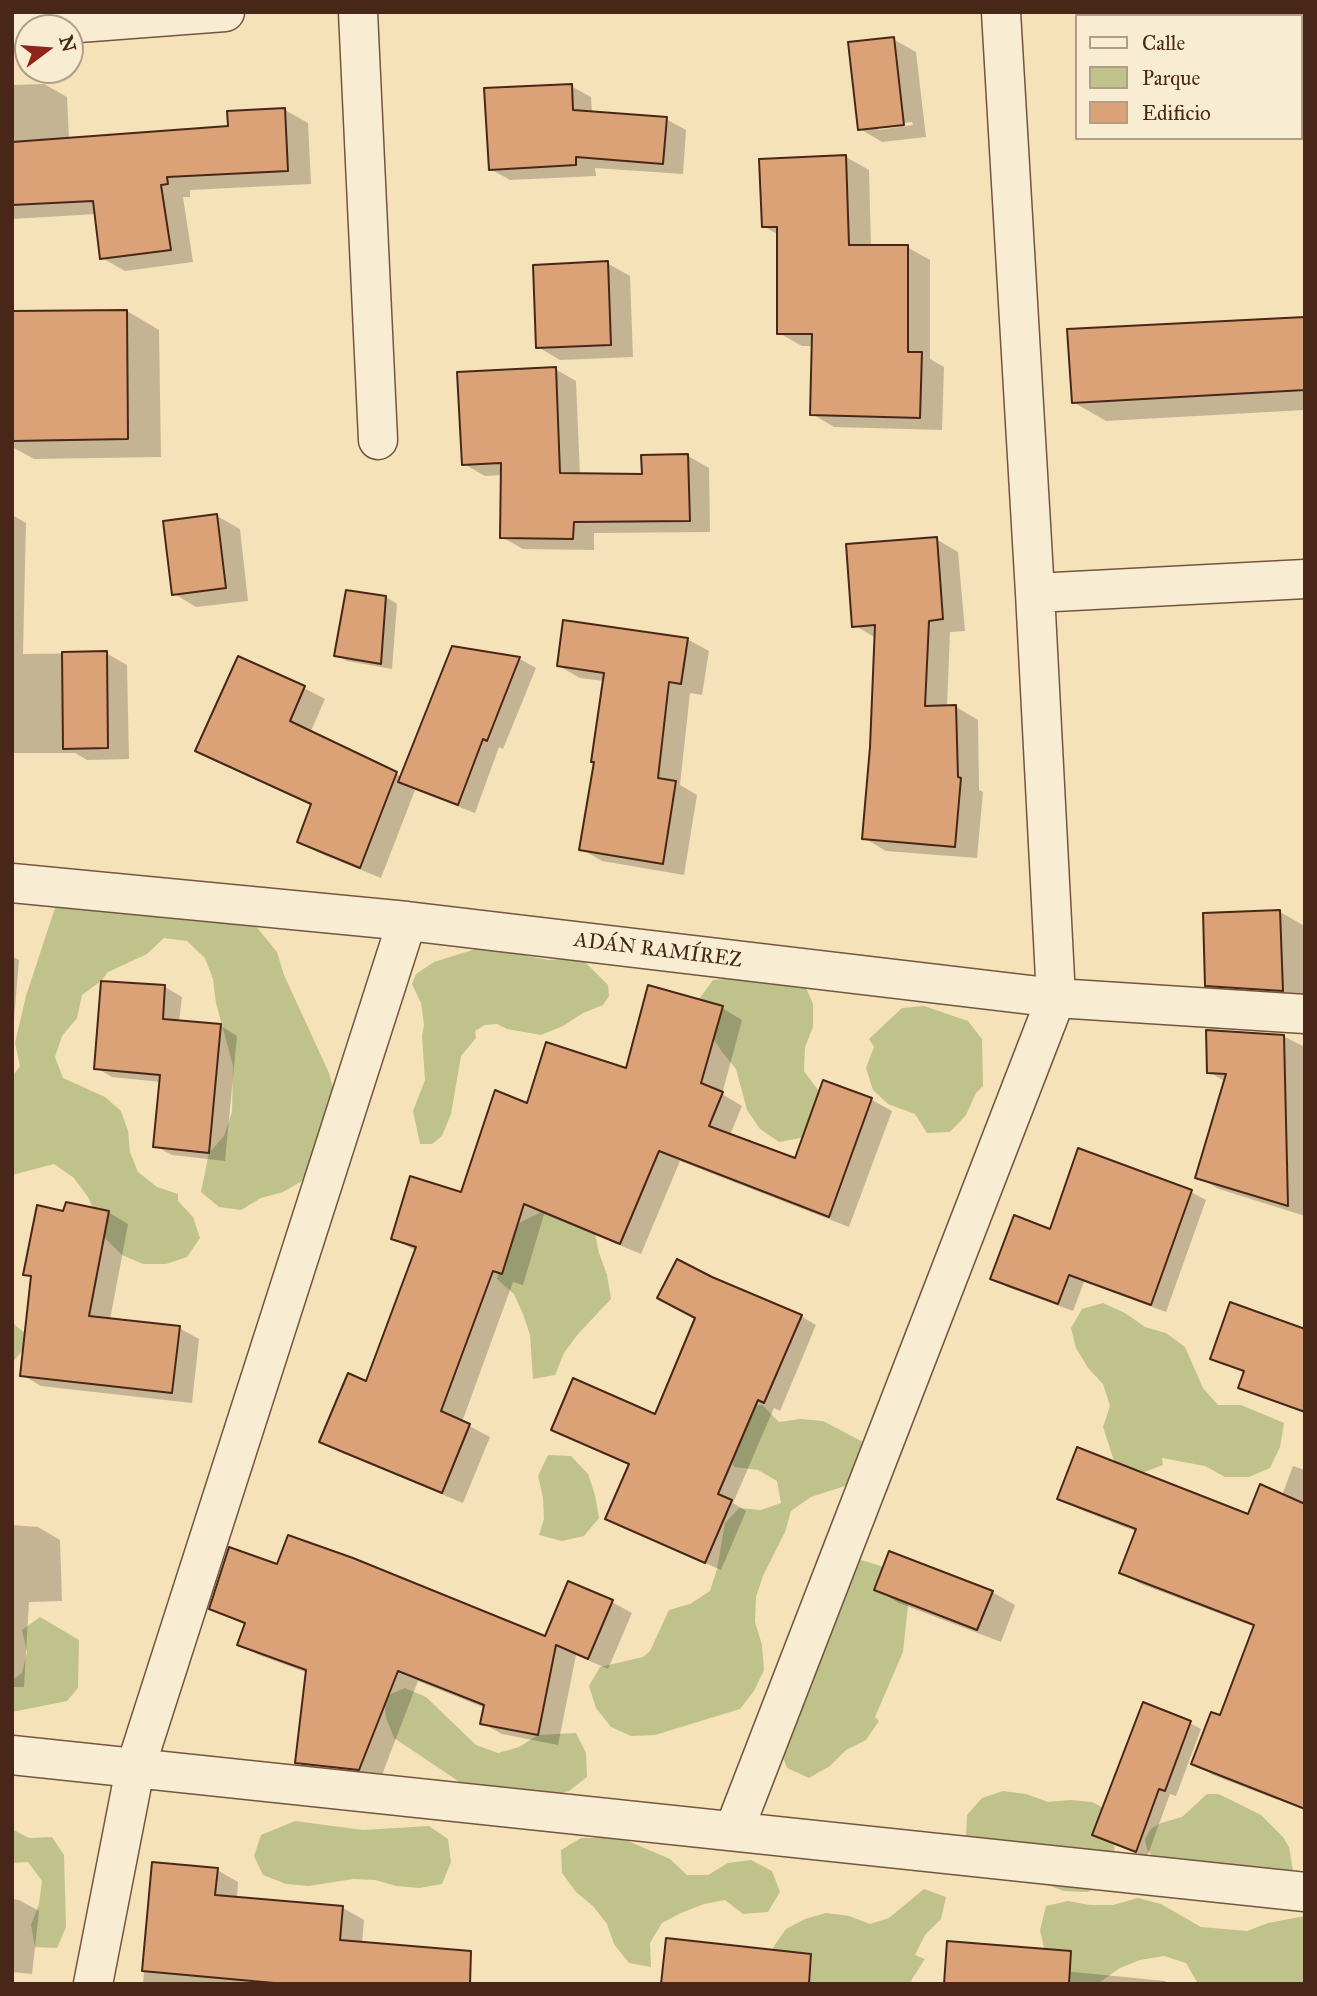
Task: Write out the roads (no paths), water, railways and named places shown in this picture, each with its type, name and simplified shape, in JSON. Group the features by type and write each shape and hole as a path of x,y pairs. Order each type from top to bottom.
{"street":[{"path":"12,28 225,12"},
{"path":"358,12 378,440"},
{"path":"733,1830 1056,999 1001,12"},
{"path":"1035,593 1305,579"},
{"name":"ADÁN RAMÍREZ","path":"12,883 407,921 1056,999 1305,1014"},
{"path":"93,1984 135,1769 407,921"},
{"path":"12,1755 1305,1892"}]}
